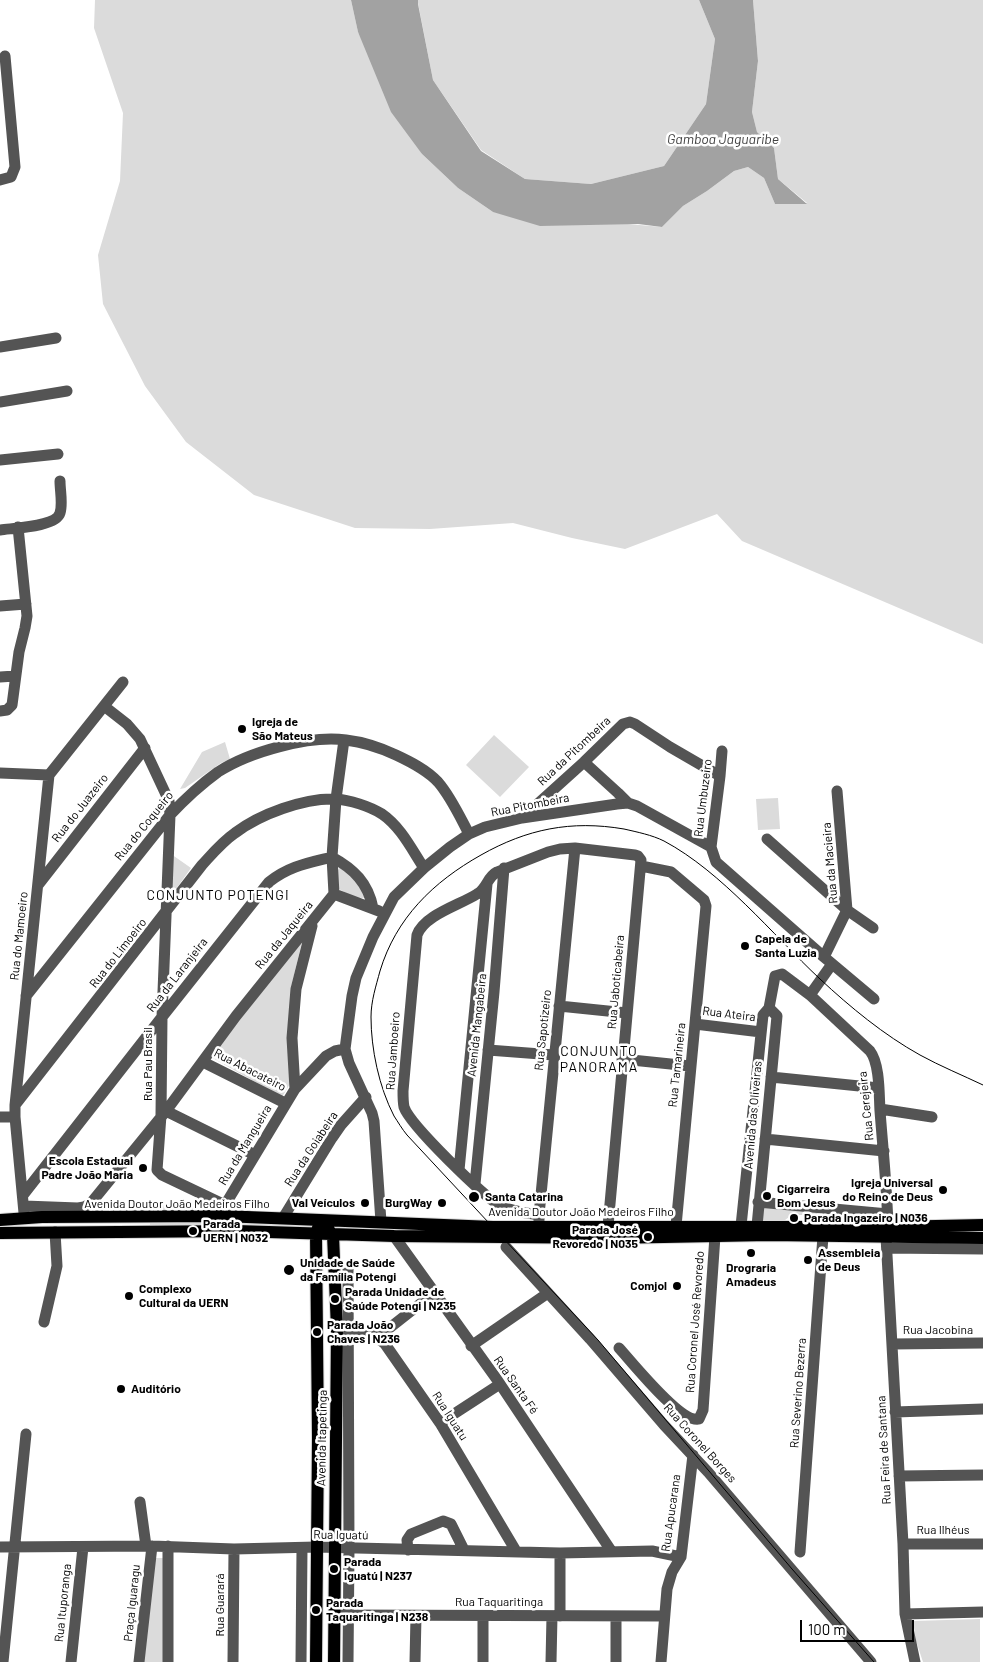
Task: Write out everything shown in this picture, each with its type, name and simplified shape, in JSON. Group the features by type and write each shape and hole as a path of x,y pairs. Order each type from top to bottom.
{"main road":[{"name":"Avenida Doutor João Medeiros Filho","path":"0,1220 24,1206 42,1217 145,1218 223,1210 288,1219 321,1221 493,1226 539,1220 608,1226 757,1226 887,1237 983,1225"},
{"path":"0,1224 28,1222 42,1217"},
{"path":"94,1232 107,1226 138,1225 144,1223 145,1218"},
{"path":"316,1234 321,1221 333,1235"},
{"name":"Avenida Doutor João Medeiros Filho","path":"0,1233 237,1231 394,1236 983,1238"},
{"name":"Avenida Itapetinga","path":"316,1234 318,1438 316,1662"},
{"name":"Avenida Itapetinga","path":"333,1235 333,1264 342,1329 335,1456 334,1662"},
{"path":"333,1264 344,1243 353,1235"},
{"path":"318,1438 336,1438"},
{"path":"318,1456 335,1456"},
{"path":"316,1647 334,1647"}],"street":[{"path":"0,180 11,177 15,167 5,56"},
{"path":"0,347 56,338"},
{"path":"0,402 67,391"},
{"path":"0,460 58,454"},
{"path":"0,530 49,523 57,519 60,512 60,481"},
{"path":"0,711 7,710 12,705 19,652 26,628 26,604 18,527"},
{"path":"0,606 26,604"},
{"path":"0,677 15,676"},
{"path":"0,773 49,775 123,682"},
{"name":"Rua Pau Brasil","path":"104,706 127,724 140,739 169,801 162,1017 164,1113 157,1170 162,1175 223,1210"},
{"name":"Rua da Pitombeira","path":"522,818 623,724 630,722 670,748 720,776"},
{"name":"Rua do Coqueiro","path":"26,996 170,815 188,796 220,771 253,755 298,743 326,740 344,740 391,752 437,781 470,834"},
{"path":"344,740 336,799 332,857 334,894 385,913"},
{"name":"Rua do Juazeiro","path":"38,885 145,748"},
{"name":"Rua Umbuzeiro","path":"711,847 722,751"},
{"path":"584,762 628,803 645,810 711,847 716,862 874,999"},
{"name":"Rua do Mamoeiro","path":"24,1206 15,1111 49,775"},
{"name":"Rua da Macieira","path":"810,995 828,961 847,910 838,791"},
{"name":"Rua do Limoeiro","path":"15,1111 208,858 236,832 254,821 272,812 336,799 363,806 382,814 393,823 424,868"},
{"name":"Rua Pitombeira","path":"380,1222 374,1121 366,1097 349,1063 345,1049 356,978 385,913 398,892 450,847 470,834 522,818 628,803"},
{"path":"767,839 847,910 873,928"},
{"path":"487,884 492,875 504,868 548,852 575,848 634,855 638,856 641,863"},
{"name":"Rua Sapotizeiro","path":"539,1220 575,848"},
{"path":"332,857 351,868 359,876 369,892 373,908"},
{"name":"Rua da Laranjeira","path":"24,1206 162,1017 269,882 281,872 296,866 332,857"},
{"name":"Rua Tamarineira","path":"641,863 671,872 704,900 706,906 676,1226"},
{"name":"Rua Jaboticabeira","path":"608,1226 641,863"},
{"name":"Avenida Mangabeira","path":"475,1184 504,868"},
{"name":"Avenida Mangabeira","path":"459,1170 487,884"},
{"name":"Rua Jamboeiro","path":"487,884 477,894 450,907 421,927 417,935 403,1091 404,1107 412,1120 434,1146 493,1201 504,1208 539,1220"},
{"name":"Rua da Jaqueira","path":"24,1206 78,1208 89,1205 164,1113 236,1016 334,894"},
{"path":"295,1089 292,1038 296,988 313,922"},
{"name":"Rua Cerejeira","path":"774,978 779,974 785,975 810,995 873,1056 884,1151 888,1214 887,1237"},
{"name":"Avenida das Oliveiras","path":"741,1226 763,1015 769,1008 774,978"},
{"path":"477,990 494,992"},
{"path":"559,1006 627,1013"},
{"name":"Avenida das Oliveiras","path":"757,1226 777,1016 769,1008"},
{"name":"Rua Ateira","path":"695,1024 761,1032"},
{"name":"Rua da Mangueira","path":"223,1210 295,1089 326,1056 335,1051 345,1049"},
{"path":"488,1050 554,1055"},
{"path":"622,1059 690,1066"},
{"name":"Rua Abacateiro","path":"203,1062 285,1103"},
{"path":"771,1077 878,1088"},
{"name":"Rua da Goiabeira","path":"288,1219 332,1138 366,1097"},
{"path":"880,1109 932,1117"},
{"path":"0,1117 15,1111"},
{"path":"164,1113 256,1155"},
{"path":"765,1139 884,1151"},
{"path":"758,1202 888,1214"},
{"path":"44,1322 57,1266 55,1232"},
{"name":"Rua Santa Fé","path":"394,1236 500,1384 612,1552"},
{"name":"Rua Coronel José Revoredo","path":"619,1348 668,1402 687,1417 695,1420 699,1419 703,1410 715,1236"},
{"name":"Rua Severino Bezerra","path":"800,1552 823,1236"},
{"path":"887,1237 983,1250"},
{"name":"Rua Feira de Santana","path":"887,1237 905,1614 915,1662"},
{"name":"Rua Coronel Borges","path":"506,1246 693,1455 871,1662"},
{"name":"Avenida Itapetinga","path":"348,1266 342,1329 349,1549 348,1662"},
{"path":"342,1329 366,1331 378,1337 434,1293"},
{"path":"471,1346 548,1293"},
{"name":"Rua Iguatu","path":"378,1337 385,1344 440,1423 516,1551"},
{"name":"Rua Jacobina","path":"892,1344 983,1343"},
{"path":"440,1423 500,1384"},
{"path":"895,1412 983,1409"},
{"path":"3,1662 26,1434"},
{"name":"Rua Apucarana","path":"661,1662 668,1581 681,1556 693,1455"},
{"path":"899,1476 983,1475"},
{"name":"Praça Iguaragu","path":"140,1502 149,1546 140,1662"},
{"path":"408,1550 408,1540 411,1534 443,1521 451,1524 464,1550"},
{"name":"Rua Ilhéus","path":"903,1544 983,1544"},
{"path":"168,1546 168,1662"},
{"name":"Rua Iguatú","path":"0,1547 168,1546 234,1549 334,1548 560,1553 652,1551 681,1556"},
{"name":"Rua Ituporanga","path":"71,1662 83,1547"},
{"path":"302,1548 302,1662"},
{"name":"Rua Guarará","path":"234,1549 234,1662"},
{"path":"551,1662 560,1553"},
{"path":"905,1614 983,1612"},
{"name":"Rua Taquaritinga","path":"334,1614 416,1616 664,1616"},
{"path":"415,1662 416,1616"},
{"path":"483,1616 483,1662"},
{"path":"616,1617 616,1662"}],"shaded area":[{"path":"95,0 351,0 358,32 422,154 458,188 493,212 662,227 683,206 734,171 748,167 764,178 775,204 807,203 778,179 774,148 757,132 752,112 758,61 753,0 983,0 983,644 742,541 717,514 625,549 513,523 430,529 355,528 254,495 186,442 145,386 103,304 98,255 120,181 123,113 94,28"},
{"path":"418,0 699,0 715,39 706,104 664,166 591,184 525,179 481,150 433,80"},
{"path":"494,735 529,767 500,797 466,765"},
{"path":"225,742 230,759 221,763 185,788 180,789 202,752"},
{"path":"778,798 780,829 758,830 756,799"},
{"path":"171,854 191,868 171,896"},
{"path":"342,864 368,897 356,897 336,887 338,870"},
{"path":"303,938 291,987 293,1079 282,1097 209,1056"},
{"path":"199,1194 223,1206 220,1212 108,1215 108,1205 139,1203 170,1205 190,1211"},
{"path":"762,1205 881,1216 880,1221 829,1221 819,1215 792,1215 785,1220 763,1221"},
{"path":"150,1220 292,1224 150,1226"},
{"path":"154,1558 165,1558 163,1662 142,1662"},
{"path":"980,1619 980,1662 923,1662 916,1641 913,1621"}],"water":[{"name":"Gamboa Jaguaribe","path":"351,0 418,0 433,80 481,151 525,179 591,184 664,166 706,104 715,39 699,0 753,0 758,61 752,112 757,132 774,148 778,179 807,204 775,204 764,178 748,167 734,171 683,206 662,227 638,224 540,226 493,212 458,188 422,154 391,112 358,32"}],"tram line":[{"path":"874,1662 792,1569 598,1340 405,1133 389,1105 377,1068 371,1029 373,999 380,971 396,934 418,903 447,877 498,846 532,833 568,826 605,826 624,829 659,839 685,854 726,886 820,979 868,1020 893,1039 920,1055 983,1085"}],"place":[{"name":"Igreja de São Mateus","path":"242,729"},
{"name":"Capela de Santa Luzia","path":"745,946"},
{"name":"Escola Estadual Padre João Maria","path":"143,1168"},
{"name":"Igreja Universal do Reino de Deus","path":"943,1190"},
{"name":"Cigarreira Bom Jesus","path":"767,1196"},
{"name":"Santa Catarina","path":"474,1197"},
{"name":"Val Veículos","path":"365,1203"},
{"name":"BurgWay","path":"442,1203"},
{"name":"Parada Ingazeiro | N036","path":"794,1218"},
{"name":"Parada UERN | N032","path":"193,1231"},
{"name":"Parada José Revoredo | N035","path":"648,1237"},
{"name":"Drograria Amadeus","path":"751,1253"},
{"name":"Assembleia de Deus","path":"808,1260"},
{"name":"Unidade de Saúde da Família Potengi","path":"289,1270"},
{"name":"Comjol","path":"677,1286"},
{"name":"Complexo Cultural da UERN","path":"129,1296"},
{"name":"Parada Unidade de Saúde Potengi | N235","path":"335,1299"},
{"name":"Parada João Chaves | N236","path":"317,1332"},
{"name":"Auditório","path":"121,1389"},
{"name":"Parada Iguatú | N237","path":"334,1569"},
{"name":"Parada Taquaritinga | N238","path":"316,1610"}],"district":[{"name":"CONJUNTO POTENGI","path":"218,895"},
{"name":"CONJUNTO PANORAMA","path":"599,1060"}]}
